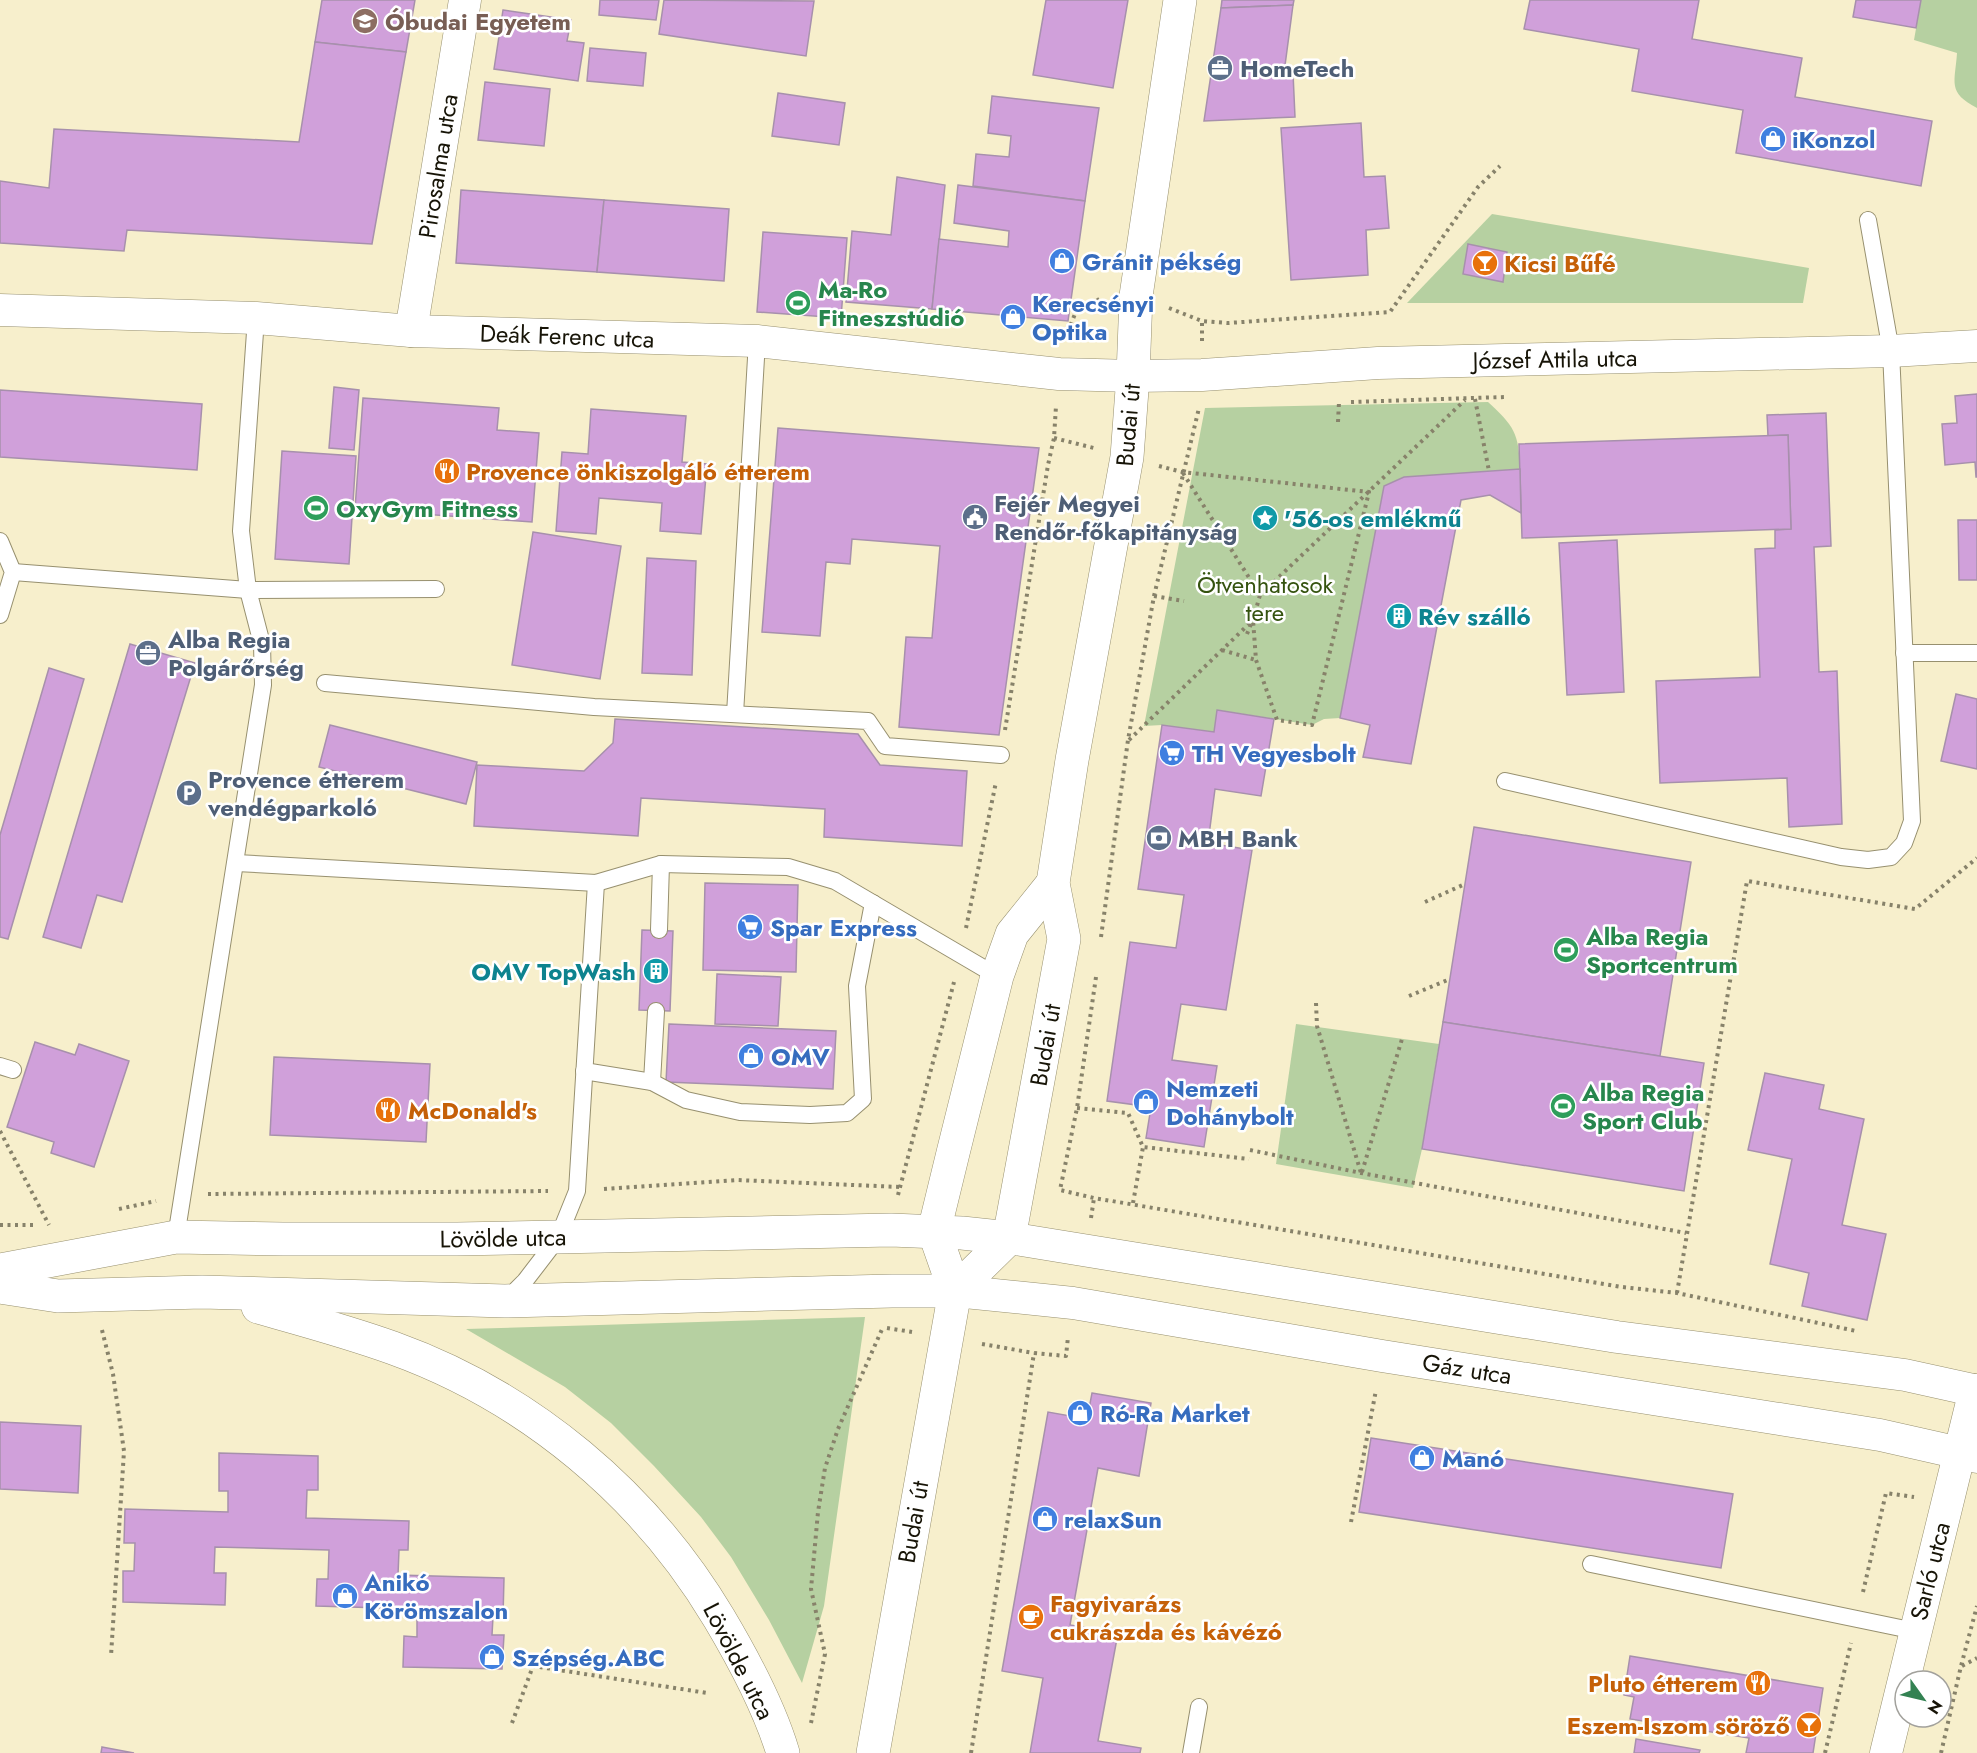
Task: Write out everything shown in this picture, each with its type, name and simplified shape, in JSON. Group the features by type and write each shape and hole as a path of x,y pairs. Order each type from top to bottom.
{"main road":[{"name":"Budai út","path":"1009,1238 1064,939 1053,883 1072,760 1127,457 1136,296 1180,0"},
{"path":"934,1231 997,976 1012,934 1053,883"},
{"name":"Lövölde utca","path":"0,1270 176,1237 558,1238 879,1230 934,1231 1009,1238"},
{"name":"Budai út","path":"873,1753 955,1291 934,1231"},
{"path":"955,1291 1009,1238"},
{"name":"Lövölde utca","path":"0,1287 58,1296 202,1292 505,1301 955,1291"},
{"name":"Lövölde utca","path":"202,1292 310,1321 394,1349 477,1387 513,1406 550,1431 602,1474 658,1531 698,1583 741,1655 762,1698 782,1751"}],"street":[{"name":"Pirosalma utca","path":"411,331 465,0"},
{"name":"Deák Ferenc utca","path":"0,310 256,318 411,331 757,341 1059,374 1133,376"},
{"name":"József Attila utca","path":"1133,376 1202,375 1378,363 1891,351 1977,346"},
{"path":"1009,1238 1617,1337 1905,1375 1976,1390"},
{"name":"Gáz utca","path":"955,1291 1073,1303 1382,1356 1880,1435 1969,1455"},
{"name":"Sarló utca","path":"1886,1753 1915,1631 1969,1455 1976,1390"}],"lane":[{"path":"1505,782 1841,858 1868,860 1891,857 1904,843 1912,821 1891,351 1868,220"},
{"path":"176,1237 263,685 262,644 248,590 241,531 256,318"},
{"path":"735,714 757,341"},
{"path":"0,541 13,572 0,615"},
{"path":"13,572 248,590 436,588"},
{"path":"1904,653 1977,653"},
{"path":"325,683 594,707 868,722 885,746 1001,755"},
{"path":"236,863 596,882 661,864 788,867 836,881 997,976"},
{"path":"659,930 661,864"},
{"path":"505,1301 525,1281 558,1238 577,1191 596,882"},
{"path":"584,1071 652,1083 686,1100 740,1112 810,1115 847,1113 863,1099 857,986 873,903"},
{"path":"652,1083 656,1011"},
{"path":"1591,1564 1915,1631"},
{"path":"1191,1753 1199,1707"}],"path":[{"path":"1202,321 1228,323 1390,312 1478,187 1500,166"},
{"path":"1001,755 1054,438 1059,374 1065,341 1075,314 1105,296 1136,296"},
{"path":"1247,634 1260,595 1465,399"},
{"path":"1475,399 1489,471"},
{"path":"1338,422 1339,402"},
{"path":"1100,942 1128,740 1154,596 1182,472 1200,405"},
{"path":"1182,472 1369,492"},
{"path":"1182,472 1260,595"},
{"path":"1252,620 1256,660 1277,720 1312,725 1369,492"},
{"path":"1154,596 1184,601"},
{"path":"1252,620 1258,622"},
{"path":"1128,740 1252,620"},
{"path":"1222,650 1256,660"},
{"path":"1677,1293 1747,880 1915,909 1977,858"},
{"path":"1425,902 1465,884"},
{"path":"1097,966 1077,1108 1059,1190 1094,1198 1622,1287 1677,1293 1864,1333"},
{"path":"1409,996 1450,979"},
{"path":"1316,1003 1317,1026 1361,1173"},
{"path":"1361,1173 1402,1039"},
{"path":"1077,1108 1128,1113 1143,1147 1133,1203"},
{"path":"0,1131 49,1225"},
{"path":"116,1210 182,1195 577,1191 737,1180 900,1187 911,1145"},
{"path":"1143,1147 1249,1159"},
{"path":"1251,1150 1361,1173 1686,1233"},
{"path":"1086,1252 1094,1198"},
{"path":"0,1225 60,1223"},
{"path":"782,1751 811,1723 825,1654 811,1588 818,1512 825,1468 838,1429 883,1328 892,1291"},
{"path":"971,1753 1034,1353 1066,1356 1073,1303"},
{"path":"100,1321 113,1374 124,1451 111,1656"},
{"path":"1351,1522 1382,1356"},
{"path":"1941,1753 1977,1606"},
{"path":"1961,1666 1977,1658"},
{"path":"512,1723 533,1666 707,1693"}],"green space":[{"path":"1921,0 1977,0 1977,108 1961,97 1955,86 1957,53 1914,40"},
{"path":"1492,214 1809,268 1803,303 1407,303"},
{"name":"Ötvenhatosok tere","path":"1488,402 1513,431 1518,447 1520,469 1404,477 1384,486 1340,718 1324,719 1312,725 1218,710 1214,732 1162,725 1144,726 1205,408"},
{"path":"1296,1024 1439,1044 1422,1149 1413,1188 1276,1164"},
{"path":"865,1317 824,1606 802,1683 769,1620 731,1557 701,1517 654,1466 611,1423 565,1387 466,1329"}],"building":[{"name":"Óbudai Egyetem","path":"322,0 415,0 406,52 315,42"},
{"path":"600,0 659,0 656,20 599,15"},
{"path":"664,0 814,1 806,56 659,34"},
{"path":"1046,0 1128,0 1113,88 1033,75"},
{"path":"1222,0 1294,0 1293,5 1221,8"},
{"path":"1530,0 1699,0 1692,39 1802,58 1795,97 1932,121 1921,186 1736,153 1743,110 1632,91 1639,49 1524,29"},
{"path":"1856,0 1921,0 1916,28 1853,17"},
{"path":"1293,5 1284,73 1293,73 1295,117 1204,121 1221,8"},
{"path":"503,10 571,20 567,41 584,43 578,81 494,69"},
{"path":"315,42 406,52 372,244 127,230 124,251 0,243 0,181 49,188 54,129 299,142"},
{"path":"590,48 646,53 643,86 587,81"},
{"path":"485,82 550,89 544,146 478,140"},
{"path":"778,93 845,103 839,145 772,136"},
{"path":"992,96 1099,108 1085,201 973,186 976,154 1009,157 1011,136 988,133"},
{"path":"1361,123 1364,177 1385,176 1389,228 1366,230 1368,275 1291,280 1281,128"},
{"path":"897,177 945,185 932,309 846,302 852,231 891,235"},
{"path":"958,185 1085,201 1068,321 932,309 939,239 1008,247 1009,231 954,223"},
{"path":"461,190 604,200 597,272 456,263"},
{"path":"604,200 729,209 724,281 597,272"},
{"path":"763,232 847,238 841,318 757,312"},
{"name":"Kicsi Bűfé","path":"1468,244 1507,252 1503,282 1463,274"},
{"path":"334,387 359,390 354,450 329,448"},
{"path":"0,390 202,404 197,470 0,457"},
{"path":"1977,394 1976,477 1975,462 1945,465 1942,424 1957,423 1955,396"},
{"name":"Provence önkiszolgáló étterem","path":"363,398 499,408 497,430 539,433 532,522 355,509"},
{"path":"591,409 686,416 682,462 707,464 701,534 660,531 662,503 599,498 596,534 556,531 562,452 588,454"},
{"path":"1826,413 1831,546 1814,547 1819,672 1837,671 1842,824 1789,827 1787,778 1660,783 1656,681 1760,677 1755,549 1775,548 1775,530 1791,529 1788,435 1768,436 1767,415"},
{"path":"778,428 1039,448 999,735 899,727 906,637 932,638 940,546 852,539 850,564 826,562 820,636 762,632"},
{"path":"1788,435 1791,529 1522,538 1519,444"},
{"name":"OxyGym Fitness","path":"282,451 356,456 349,564 275,559"},
{"name":"Rév szálló","path":"1520,469 1521,513 1490,495 1461,500 1411,764 1363,757 1370,725 1340,718 1384,486 1404,477"},
{"path":"1958,520 1977,520 1977,580 1959,580"},
{"path":"533,532 621,546 600,679 512,665"},
{"path":"1617,540 1624,692 1567,695 1559,543"},
{"path":"647,558 696,561 692,675 642,673"},
{"path":"130,644 195,663 122,902 97,895 81,948 43,937"},
{"path":"49,668 84,679 8,939 0,937 0,835"},
{"path":"1956,694 1977,699 1977,769 1941,761"},
{"path":"1217,710 1274,719 1261,796 1215,789 1208,843 1252,850 1226,1010 1181,1004 1172,1060 1217,1066 1204,1147 1146,1138 1151,1107 1107,1101 1130,942 1176,948 1184,895 1138,889 1162,725 1214,732"},
{"path":"615,719 858,734 880,765 967,771 962,846 824,837 825,809 641,798 638,836 474,826 477,765 584,771 613,743"},
{"path":"330,725 477,762 466,804 319,767"},
{"name":"Alba Regia Sportcentrum","path":"1474,827 1691,862 1660,1056 1443,1022"},
{"name":"Spar Express","path":"705,883 798,885 796,972 703,970"},
{"name":"OMV TopWash","path":"642,930 673,931 670,1011 639,1010"},
{"path":"717,974 781,977 778,1026 715,1024"},
{"name":"Alba Regia Sport Club","path":"1443,1022 1704,1063 1684,1191 1422,1149"},
{"name":"OMV","path":"669,1024 836,1031 833,1089 666,1082"},
{"path":"35,1042 75,1055 79,1044 129,1061 94,1167 51,1153 54,1142 7,1127"},
{"path":"274,1057 430,1064 426,1142 270,1135"},
{"path":"1765,1073 1824,1085 1819,1109 1864,1119 1842,1225 1886,1234 1867,1320 1802,1306 1809,1273 1770,1264 1792,1159 1748,1150"},
{"path":"1092,1393 1151,1403 1139,1476 1098,1468 1070,1625 1118,1633 1098,1741 1141,1748 1140,1753 1030,1753 1043,1678 1002,1671 1048,1412 1087,1419"},
{"path":"0,1422 81,1426 78,1493 0,1489"},
{"path":"1371,1438 1733,1494 1721,1568 1359,1512"},
{"path":"219,1453 318,1456 318,1490 307,1490 306,1518 409,1521 408,1550 399,1550 398,1575 504,1578 503,1617 493,1617 492,1635 504,1635 502,1669 403,1667 404,1636 417,1637 417,1609 316,1606 317,1579 328,1579 329,1550 215,1547 214,1573 226,1573 225,1605 123,1602 123,1571 134,1571 135,1543 124,1543 125,1509 228,1512 228,1491 219,1491"},
{"path":"1630,1656 1823,1688 1813,1753 1746,1753 1749,1738 1630,1719 1634,1697 1624,1695"},
{"path":"1636,1739 1700,1750 1699,1753 1634,1753"},
{"path":"102,1747 134,1753 101,1753"}],"place":[{"name":"Óbudai Egyetem","path":"365,21"},
{"name":"HomeTech","path":"1220,68"},
{"name":"iKonzol","path":"1773,139"},
{"name":"Gránit pékség","path":"1062,261"},
{"name":"Kicsi Bűfé","path":"1485,263"},
{"name":"Ma-Ro Fitneszstúdió","path":"798,303"},
{"name":"Kerecsényi Optika","path":"1013,317"},
{"name":"Provence önkiszolgáló étterem","path":"447,471"},
{"name":"OxyGym Fitness","path":"316,508"},
{"name":"Fejér Megyei Rendőr-főkapitányság","path":"975,517"},
{"name":"'56-os emlékmű","path":"1265,518"},
{"name":"Rév szálló","path":"1399,616"},
{"name":"Alba Regia Polgárőrség","path":"148,653"},
{"name":"TH Vegyesbolt","path":"1172,753"},
{"name":"Provence étterem vendégparkoló","path":"189,793"},
{"name":"MBH Bank","path":"1159,838"},
{"name":"Spar Express","path":"750,927"},
{"name":"Alba Regia Sportcentrum","path":"1566,950"},
{"name":"OMV TopWash","path":"656,971"},
{"name":"OMV","path":"751,1056"},
{"name":"Nemzeti Dohánybolt","path":"1146,1102"},
{"name":"Alba Regia Sport Club","path":"1563,1106"},
{"name":"McDonald's","path":"388,1110"},
{"name":"Ró-Ra Market","path":"1080,1413"},
{"name":"Manó","path":"1422,1458"},
{"name":"relaxSun","path":"1045,1519"},
{"name":"Anikó Körömszalon","path":"345,1596"},
{"name":"Fagyivarázs cukrászda és kávézó","path":"1031,1617"},
{"name":"Szépség.ABC","path":"492,1657"},
{"name":"Pluto étterem","path":"1758,1683"},
{"name":"Eszem-Iszom söröző","path":"1809,1725"}]}
